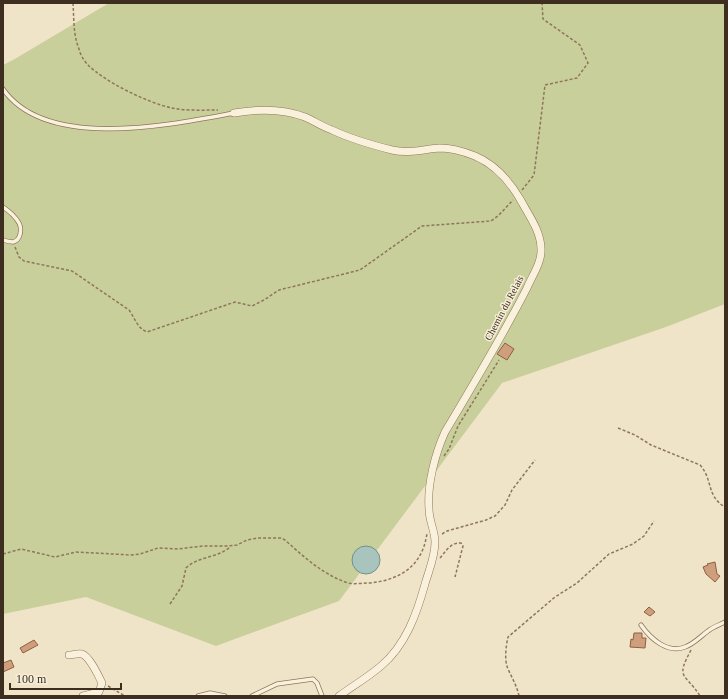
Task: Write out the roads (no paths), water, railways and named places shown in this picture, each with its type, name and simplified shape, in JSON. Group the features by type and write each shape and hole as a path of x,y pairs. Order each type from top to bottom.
{"street":[{"name":"Chemin du Relais","path":"234,113 262,110 283,111 306,118 356,139 398,151 415,152 442,148 464,152 486,161 503,175 518,195 539,234 542,250 540,258 514,314 440,442 432,476 429,504 435,541 432,562 414,617 404,638 393,654 382,665 339,696"},
{"path":"69,655 80,654 85,656 91,662 102,685 99,692 83,696"}],"lane":[{"path":"3,89 12,101 31,114 46,120 63,124 100,129 122,129 168,124 234,113"},
{"path":"3,207 11,213 20,225 20,234 17,239 13,242 3,240"},
{"path":"641,625 650,636 666,646 685,648 709,630 725,622"},
{"path":"252,696 277,684 313,679 317,682 322,696"},
{"path":"198,696 210,693 225,696"}],"water":[{"path":"366,546 376,550 380,560 376,570 366,574 356,570 352,560 356,550"}]}
